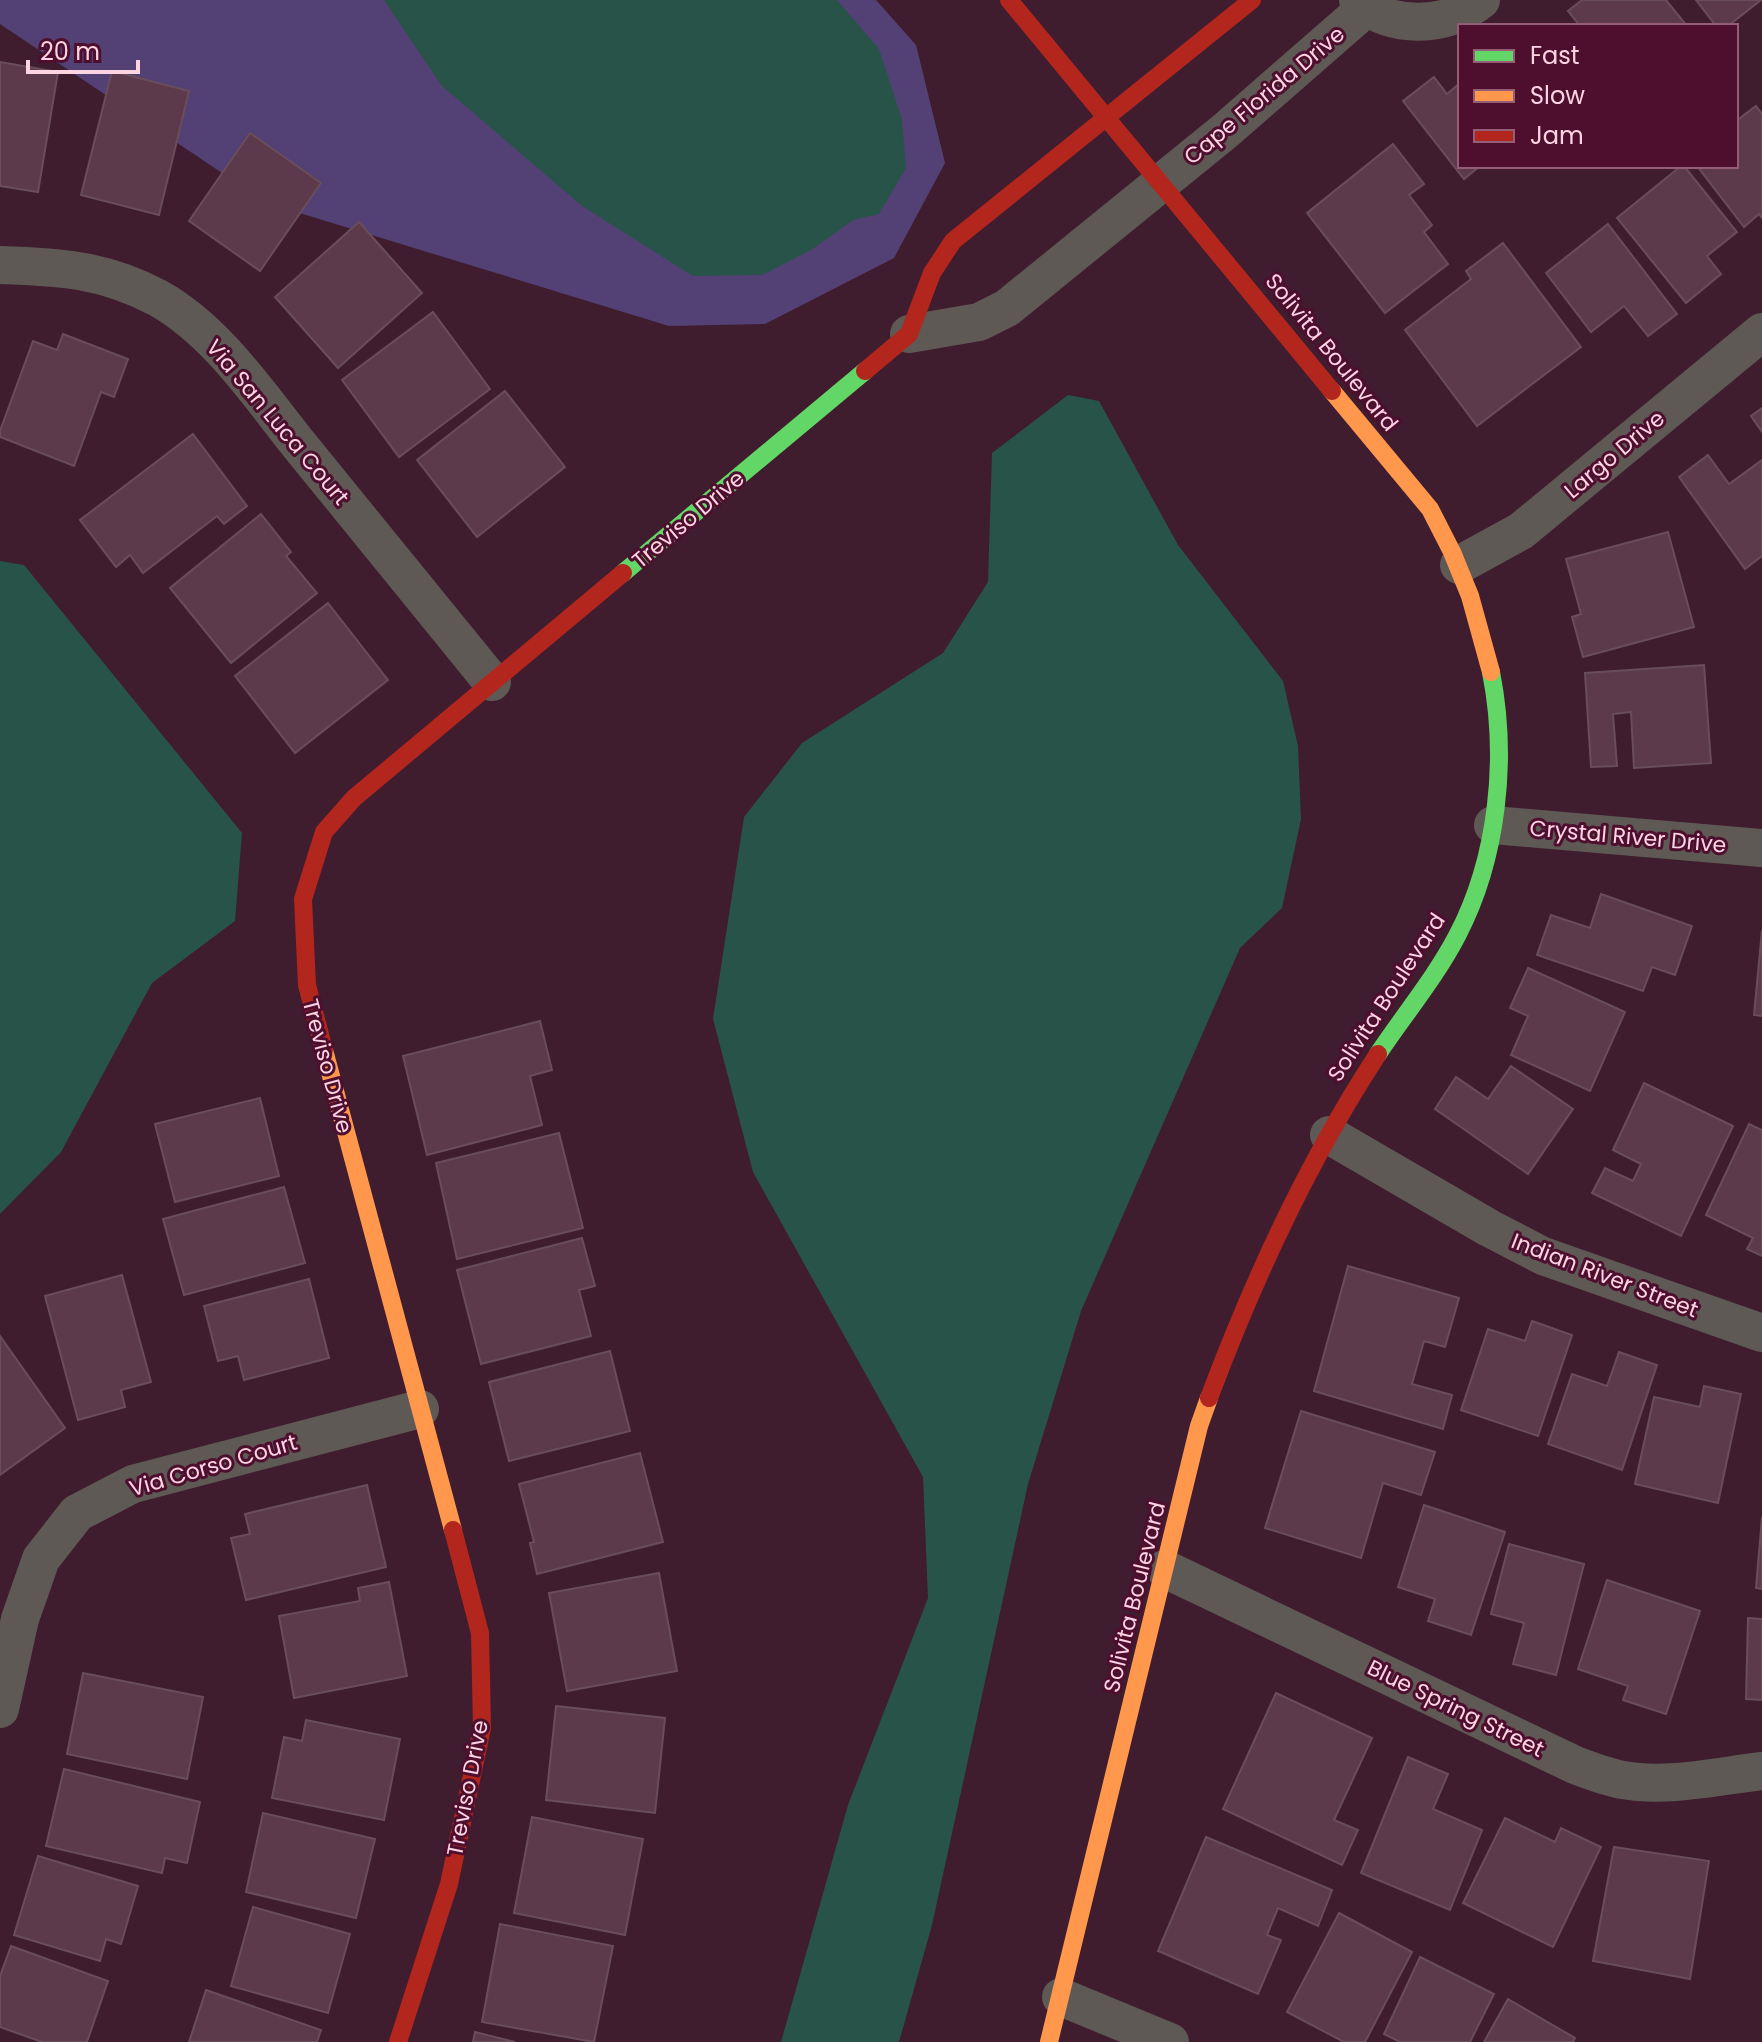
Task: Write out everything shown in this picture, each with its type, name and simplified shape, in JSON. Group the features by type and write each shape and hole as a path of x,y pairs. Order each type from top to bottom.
{"street":[{"name":"Solivita Boulevard","path":"1009,0 1430,509 1459,565 1483,630 1495,690 1500,766 1493,825 1473,901 1454,943 1370,1065 1329,1135 1275,1238 1235,1328 1199,1426 1049,2042"},
{"path":"1106,118 1252,0"},
{"name":"Cape Florida Drive","path":"1161,182 1225,131 1362,4 1396,19 1427,22 1443,20 1472,8 1481,0"},
{"name":"Treviso Drive","path":"398,2042 449,1884 482,1728 480,1633 307,985 303,899 324,832 354,798 909,334 941,254 1106,118"},
{"name":"Treviso Drive","path":"909,334 994,317 1161,182"},
{"name":"Via San Luca Court","path":"0,265 84,270 136,287 184,316 235,366 492,682"},
{"name":"Largo Drive","path":"1459,565 1521,531 1762,332"},
{"name":"Crystal River Drive","path":"1493,825 1762,848"},
{"name":"Indian River Street","path":"1329,1135 1543,1256 1762,1333"},
{"name":"Via Corso Court","path":"0,1709 20,1619 41,1559 77,1513 133,1484 420,1409"},
{"name":"Blue Spring Street","path":"1165,1569 1575,1765 1604,1776 1626,1781 1658,1781 1762,1771"},
{"path":"1061,1997 1170,2042"}],"shaded area":[{"path":"0,0 876,0 916,45 945,163 894,258 765,324 669,326 267,203 0,24"},
{"path":"384,0 837,0 879,49 902,120 906,168 879,214 853,220 811,250 762,275 693,276 582,206 442,86"},
{"path":"1068,395 1099,401 1178,545 1283,681 1298,746 1301,819 1282,908 1240,948 1081,1311 1028,1484 932,1925 899,2042 781,2042 848,1805 928,1598 923,1477 753,1172 713,1019 744,817 802,743 943,653 988,582 992,453"},
{"path":"0,561 24,565 242,833 235,921 152,983 61,1152 0,1214"}],"building":[{"path":"1582,0 1666,0 1685,24 1578,24 1568,11"},
{"path":"1696,0 1761,0 1731,24 1714,24"},
{"path":"0,62 58,72 38,192 0,186"},
{"path":"112,71 189,91 159,215 81,195"},
{"path":"1434,77 1447,94 1458,85 1458,168 1478,168 1464,179 1403,101"},
{"path":"1756,106 1762,114 1762,218 1759,214 1744,227 1699,168 1738,168 1738,120"},
{"path":"250,133 321,183 260,271 189,221"},
{"path":"1393,144 1424,184 1409,195 1432,225 1424,232 1448,264 1385,313 1307,213"},
{"path":"1679,168 1686,168 1737,232 1707,256 1721,274 1686,303 1617,218"},
{"path":"359,222 422,293 338,368 275,297"},
{"path":"1608,224 1677,314 1648,336 1624,306 1591,332 1546,273"},
{"path":"1503,243 1581,347 1477,426 1405,330 1471,279 1466,271"},
{"path":"433,312 490,389 399,457 342,380"},
{"path":"63,334 128,359 114,397 101,392 74,466 0,437 33,341 57,350"},
{"path":"505,391 565,467 477,537 417,460"},
{"path":"1762,408 1762,432 1751,416"},
{"path":"193,434 247,506 224,524 217,516 143,573 130,555 116,567 80,520"},
{"path":"1708,455 1729,484 1762,460 1762,556 1745,569 1679,477"},
{"path":"261,514 291,552 286,556 317,593 231,663 170,588"},
{"path":"1668,532 1694,627 1583,657 1572,617 1581,614 1566,559"},
{"path":"328,603 388,680 295,753 235,676"},
{"path":"1704,665 1711,763 1634,768 1631,712 1613,714 1617,766 1591,767 1585,673"},
{"path":"1601,894 1692,926 1675,975 1652,967 1643,991 1537,955 1551,915 1590,928"},
{"path":"1762,930 1762,1016 1754,1015"},
{"path":"1528,968 1625,1012 1590,1091 1511,1055 1528,1016 1510,1008"},
{"path":"540,1021 552,1070 530,1076 542,1125 427,1155 403,1056"},
{"path":"1511,1066 1573,1109 1528,1174 1435,1109 1456,1077 1488,1099"},
{"path":"1644,1083 1733,1126 1681,1236 1592,1193 1605,1168 1633,1181 1641,1164 1613,1150"},
{"path":"260,1098 279,1176 175,1202 155,1124"},
{"path":"1749,1124 1762,1130 1762,1256 1747,1249 1753,1238 1706,1215"},
{"path":"559,1133 583,1228 457,1259 436,1163"},
{"path":"284,1187 305,1263 184,1295 163,1219"},
{"path":"582,1238 595,1286 579,1290 591,1336 481,1364 457,1270"},
{"path":"1348,1266 1459,1298 1445,1347 1424,1341 1412,1384 1452,1395 1443,1429 1314,1391"},
{"path":"122,1275 151,1382 121,1390 125,1407 78,1420 45,1296"},
{"path":"309,1279 329,1358 244,1380 238,1356 218,1361 204,1306"},
{"path":"1532,1321 1572,1335 1538,1436 1461,1410 1488,1329 1525,1341"},
{"path":"0,1336 65,1428 0,1475"},
{"path":"610,1351 630,1431 509,1461 489,1382"},
{"path":"1619,1352 1657,1365 1622,1470 1548,1444 1572,1374 1607,1386"},
{"path":"1704,1386 1741,1394 1718,1503 1635,1484 1654,1397 1700,1407"},
{"path":"1301,1411 1435,1452 1421,1495 1383,1483 1361,1558 1265,1528"},
{"path":"640,1453 663,1542 537,1574 530,1543 534,1542 519,1484"},
{"path":"367,1485 386,1567 246,1600 231,1538 250,1534 245,1514"},
{"path":"1424,1505 1505,1532 1471,1635 1428,1621 1435,1599 1398,1587"},
{"path":"1762,1517 1762,1589 1756,1588"},
{"path":"1509,1544 1584,1564 1556,1675 1513,1664 1524,1623 1491,1614"},
{"path":"659,1573 677,1671 567,1691 549,1593"},
{"path":"1607,1580 1700,1611 1666,1714 1623,1700 1628,1686 1578,1669"},
{"path":"389,1582 407,1676 294,1698 279,1616 360,1601 358,1588"},
{"path":"1748,1618 1762,1619 1762,1700 1746,1699"},
{"path":"83,1673 203,1697 187,1779 67,1754"},
{"path":"1276,1693 1372,1738 1334,1820 1358,1830 1342,1865 1223,1809"},
{"path":"556,1706 665,1718 655,1813 546,1800"},
{"path":"306,1720 400,1739 384,1820 272,1798 284,1737 302,1741"},
{"path":"1408,1757 1448,1774 1433,1809 1482,1830 1450,1910 1361,1873"},
{"path":"64,1769 200,1802 187,1863 165,1858 162,1873 46,1846"},
{"path":"263,1813 375,1839 356,1918 246,1892"},
{"path":"532,1817 643,1839 625,1935 514,1913"},
{"path":"1505,1818 1555,1842 1561,1828 1601,1847 1553,1947 1463,1903"},
{"path":"1206,1837 1332,1890 1318,1926 1278,1908 1267,1935 1281,1940 1258,1994 1158,1951"},
{"path":"1614,1847 1709,1861 1690,1979 1593,1961"},
{"path":"38,1856 138,1886 121,1944 106,1939 100,1961 14,1935"},
{"path":"253,1907 350,1934 328,2013 231,1986"},
{"path":"1339,1913 1412,1952 1365,2042 1344,2042 1287,2012"},
{"path":"500,1924 613,1946 594,2042 482,2022"},
{"path":"11,1946 108,1981 87,2042 42,2042 0,2027 0,1976"},
{"path":"1420,1957 1494,1994 1470,2042 1400,2042 1384,2034"},
{"path":"206,1990 321,2030 317,2042 189,2042"},
{"path":"1508,1999 1575,2038 1573,2042 1484,2042"},
{"path":"475,2032 515,2042 473,2042"}],"traffic: fast":[{"path":"623,573 865,371"},
{"path":"1378,1054 1448,952 1471,906 1482,874 1496,807 1499,773 1499,739 1491,672"}],"traffic: slow":[{"path":"1332,391 1430,509 1470,596 1491,672"},
{"path":"324,1050 453,1530"},
{"path":"1049,2042 1199,1426 1209,1398"}],"traffic: jam":[{"path":"1009,0 1332,391"},
{"path":"865,371 909,334 932,273 953,241 1252,0"},
{"path":"324,1050 307,985 303,899 324,832 354,798 623,573"},
{"path":"1209,1398 1284,1221 1328,1136 1378,1054"},
{"path":"398,2042 449,1884 482,1728 480,1633 453,1530"}]}
